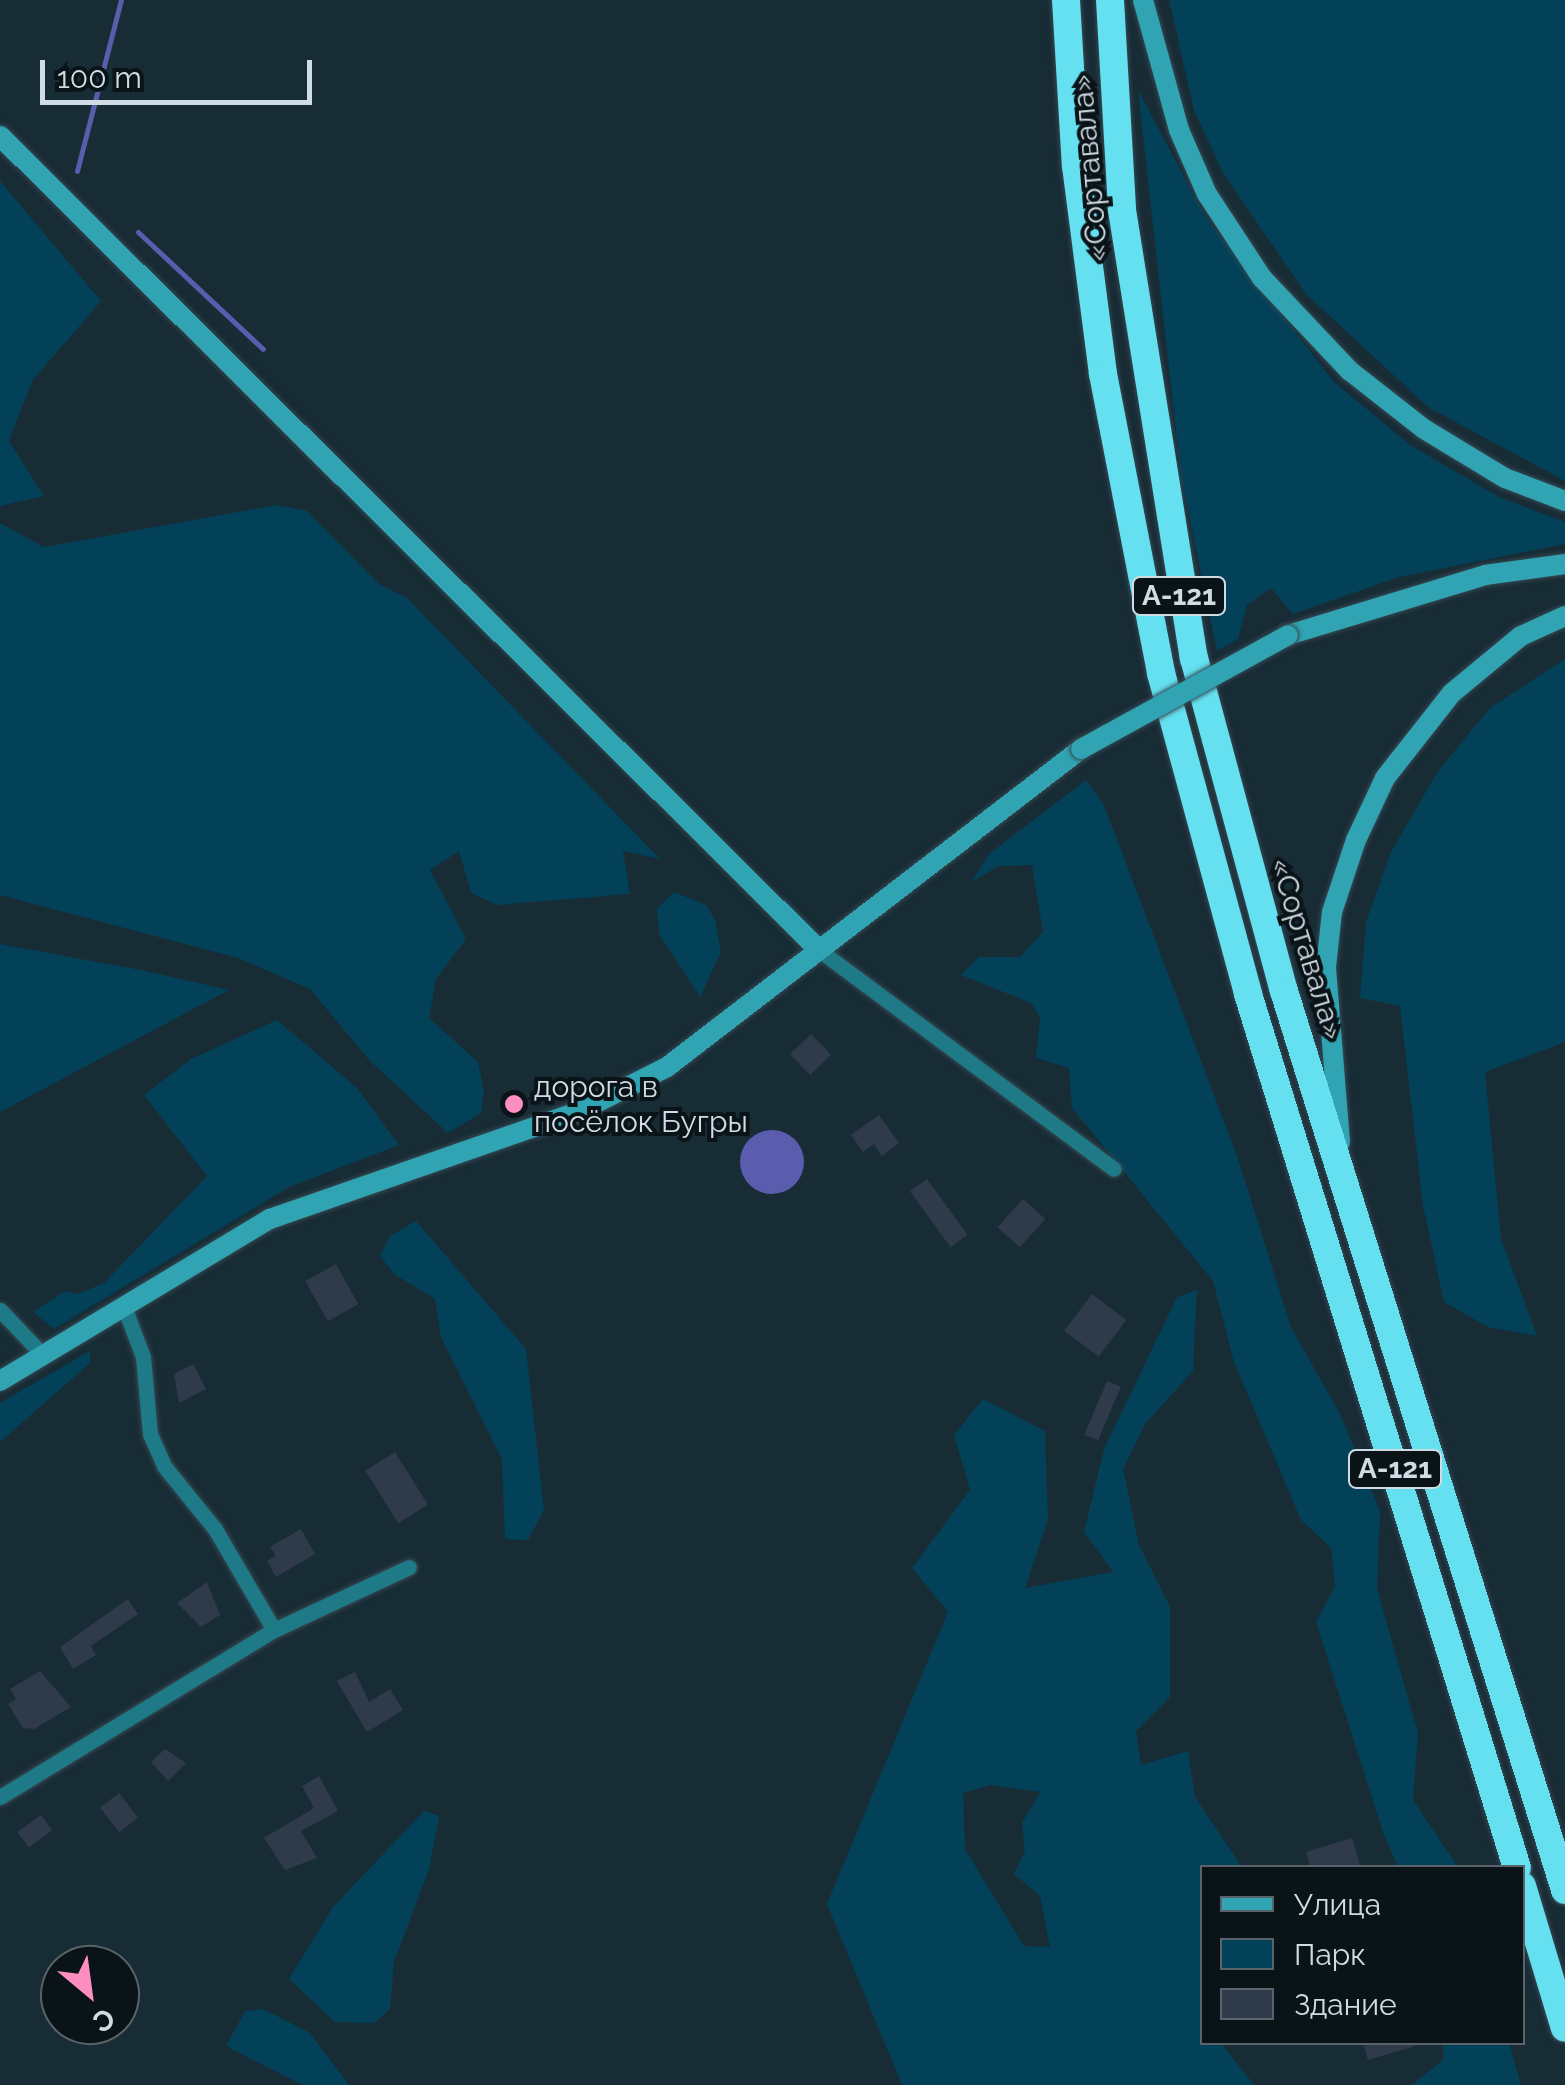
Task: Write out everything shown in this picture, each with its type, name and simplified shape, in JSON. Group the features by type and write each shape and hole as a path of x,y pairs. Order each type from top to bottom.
{"highway":[{"name":"«Сортавала»","path":"1066,0 1076,166 1102,374 1158,657 1248,994 1516,1865"},
{"name":"«Сортавала»","path":"1110,0 1122,210 1180,602 1254,889 1565,1890"},
{"path":"1525,1896 1565,2028"}],"main road":[{"path":"1143,0 1178,130 1207,194 1262,278 1350,371 1424,430 1505,478 1565,501"},
{"path":"0,136 819,950"},
{"path":"0,1380 270,1218 603,1102 711,1038 1081,749 1288,635 1435,588 1565,564"},
{"path":"1343,1174 1326,967 1356,840 1385,778 1452,692 1521,636 1565,616"}],"street":[{"path":"819,950 1114,1169"},
{"path":"123,1304 144,1357 150,1434 164,1466 215,1529 274,1630"},
{"path":"0,1310 42,1354"},
{"path":"0,1797 274,1630 409,1567"}],"green space":[{"path":"1169,0 1565,0 1565,481 1428,407 1306,294 1223,173 1194,110"},
{"path":"1138,90 1205,216 1334,382 1410,445 1499,497 1565,522 1565,544 1399,577 1293,614 1271,588 1247,605 1238,639 1217,651 1181,476"},
{"path":"0,181 101,301 32,381 9,441 44,496 0,506"},
{"path":"277,505 307,511 379,584 407,598 660,859 623,851 630,894 497,905 471,893 459,851 430,870 466,939 436,979 429,1018 478,1062 484,1091 481,1113 448,1133 370,1061 310,989 238,958 0,895 0,523 44,547"},
{"path":"1565,659 1565,1042 1485,1072 1501,1239 1537,1336 1488,1327 1444,1302 1423,1206 1400,1006 1360,998 1366,922 1391,852 1438,771 1490,708"},
{"path":"1086,780 1104,805 1237,1156 1291,1327 1340,1414 1380,1511 1377,1589 1418,1733 1413,1800 1457,1865 1397,1865 1384,1835 1316,1622 1335,1586 1331,1548 1301,1520 1234,1362 1213,1281 1072,1108 1069,1068 1036,1058 1040,1017 1031,1003 961,975 979,957 1020,957 1043,932 1032,865 999,866 971,882 989,854"},
{"path":"674,892 706,905 715,920 721,952 700,997 659,934 657,909"},
{"path":"0,944 141,970 229,990 0,1112"},
{"path":"277,1020 357,1088 399,1145 289,1187 54,1329 33,1312 65,1291 78,1294 104,1283 207,1176 144,1095 191,1059"},
{"path":"416,1221 526,1349 544,1510 528,1540 505,1539 502,1459 441,1337 435,1299 394,1274 380,1256 390,1236"},
{"path":"1197,1290 1193,1371 1145,1424 1123,1469 1139,1545 1170,1607 1170,1697 1136,1731 1141,1765 1188,1751 1195,1797 1241,1865 1200,1865 1200,2045 1223,2045 1254,2085 902,2085 827,1904 948,1612 912,1568 970,1490 954,1435 983,1399 1045,1431 1048,1520 1025,1588 1113,1572 1084,1532 1104,1449 1177,1297","holes":["990,1785 1040,1792 1022,1823 1025,1851 1014,1874 1040,1896 1050,1947 1024,1946 965,1849 963,1793"]},
{"path":"90,1351 90,1363 0,1442 0,1403"},
{"path":"424,1811 439,1816 429,1869 394,1962 390,2009 374,2023 335,2022 289,1979 333,1907"},
{"path":"263,2009 310,2033 349,2085 302,2085 226,2046 245,2011"},
{"path":"1443,2045 1510,2045 1521,2085 1412,2085 1443,2060"}],"shaded area":[{"path":"772,1130 795,1139 804,1162 795,1185 772,1194 749,1185 740,1162 749,1139"}],"building":[{"path":"811,1034 831,1055 810,1075 790,1054"},
{"path":"879,1115 899,1143 882,1156 874,1144 863,1152 851,1135"},
{"path":"927,1179 968,1235 951,1247 910,1191"},
{"path":"1023,1199 1045,1219 1020,1247 998,1227"},
{"path":"336,1264 358,1304 328,1321 305,1281"},
{"path":"1092,1294 1126,1320 1099,1357 1064,1331"},
{"path":"193,1364 206,1389 179,1403 174,1374"},
{"path":"1107,1381 1121,1387 1098,1440 1084,1434"},
{"path":"395,1452 428,1505 398,1523 365,1471"},
{"path":"301,1529 315,1554 276,1577 267,1561 276,1556 270,1547"},
{"path":"207,1582 220,1615 201,1627 177,1603"},
{"path":"128,1599 138,1614 91,1646 96,1655 73,1669 60,1647"},
{"path":"40,1671 71,1707 34,1729 23,1728 8,1704 16,1699 10,1689"},
{"path":"355,1672 369,1702 390,1689 403,1710 367,1732 337,1681"},
{"path":"165,1749 186,1763 168,1781 151,1762"},
{"path":"319,1776 338,1811 301,1831 317,1858 285,1870 264,1838 314,1808 302,1786"},
{"path":"119,1793 138,1817 119,1832 100,1808"},
{"path":"41,1815 52,1830 29,1847 18,1832"},
{"path":"1352,1838 1360,1865 1310,1865 1306,1852"},
{"path":"1364,2045 1415,2045 1415,2046 1368,2060"}],"waterway":[{"path":"77,171 121,0"},
{"path":"138,232 263,349"}],"place":[{"name":"дорога в посёлок Бугры","path":"514,1104"}]}
